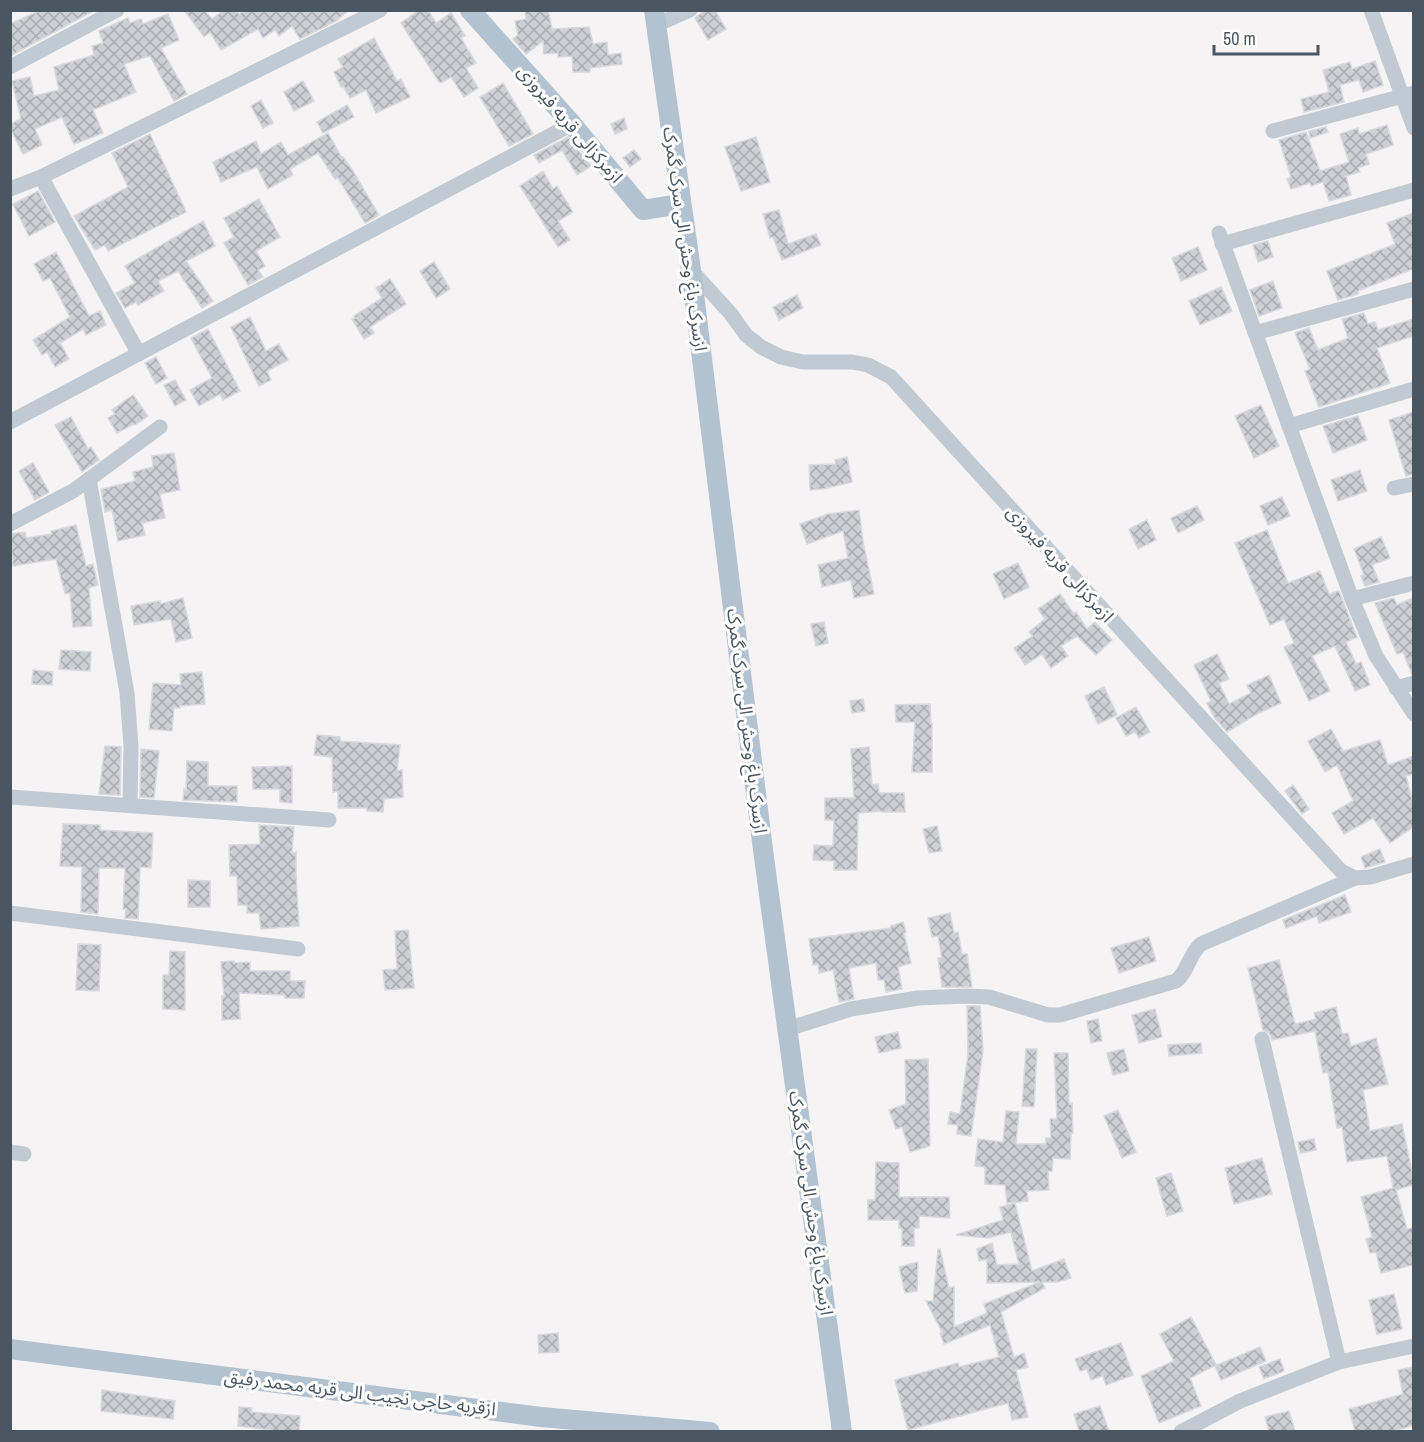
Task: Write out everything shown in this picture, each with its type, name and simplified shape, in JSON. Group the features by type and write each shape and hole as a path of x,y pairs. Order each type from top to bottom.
{"main road":[{"name":"ازمرکزالی قریه فیروزی","path":"470,10 572,124 643,210 681,204"},
{"name":"ازسرک باغ وحش الی سرک گمرک","path":"655,18 691,270 763,850 842,1431"},
{"name":"ازقریه حاجی نجیب الی قریه محمد رفیق","path":"10,1349 541,1417 710,1431"}],"street":[{"path":"10,67 117,10"},
{"path":"10,189 41,177 380,10"},
{"path":"655,18 690,10"},
{"path":"1371,10 1408,95 1413,128"},
{"path":"1273,131 1408,95"},
{"path":"10,422 572,124"},
{"path":"41,177 139,354"},
{"path":"1413,190 1221,238 1352,599 1376,656 1413,714"},
{"name":"ازمرکزالی قریه فیروزی","path":"691,270 731,314 746,335 760,347 781,357 803,362 852,362 868,365 891,377 1341,872 1355,878"},
{"path":"1255,333 1413,289"},
{"path":"1289,426 1413,389"},
{"path":"10,524 73,491 160,427"},
{"path":"89,479 127,693 131,746 130,805"},
{"path":"1394,488 1413,483"},
{"path":"1352,599 1413,583"},
{"path":"1396,688 1413,683"},
{"path":"10,797 329,820"},
{"path":"787,1029 851,1009 930,997 989,997 1048,1015 1060,1015 1176,981 1182,976 1193,952 1201,944 1355,878 1370,877 1413,864"},
{"path":"10,913 298,949"},
{"path":"1262,1039 1339,1362"},
{"path":"1181,1431 1240,1401 1339,1362 1413,1346"}],"building":[{"path":"41,10 95,10 12,55 10,24"},
{"path":"184,10 204,10 212,19 224,10 236,10 239,14 245,10 349,10 336,21 300,39 292,26 279,36 275,30 263,38 258,29 221,50 210,32 204,37"},
{"path":"419,10 428,10 436,23 451,13 465,36 461,38 476,63 466,68 478,88 464,97 451,77 439,82 401,23"},
{"path":"525,10 548,10 552,29 589,27 593,44 607,42 608,55 621,53 622,64 590,68 590,72 573,72 572,56 558,57 558,53 544,54 543,41 526,54 513,39 518,35 515,21 526,19"},
{"path":"705,10 715,10 726,29 708,40 695,18"},
{"path":"168,14 179,40 161,48 187,94 174,101 150,56 124,64 136,92 93,110 103,133 74,144 62,117 35,129 42,145 23,154 10,128 10,124 21,119 12,81 30,77 34,96 59,90 54,67 94,55 92,46 103,43 99,31 128,18 130,23 141,19 143,24"},
{"path":"374,38 397,81 401,79 410,97 376,113 366,90 350,98 343,86 341,87 334,72 343,67 338,59"},
{"path":"1375,61 1383,85 1363,92 1359,80 1340,85 1344,102 1304,112 1301,99 1329,92 1323,70 1350,62 1352,69"},
{"path":"303,81 314,101 294,111 284,92"},
{"path":"503,83 533,134 509,146 480,97"},
{"path":"261,100 273,123 263,128 251,106"},
{"path":"347,105 354,117 323,133 317,122"},
{"path":"624,118 627,129 615,134 611,124"},
{"path":"1387,125 1393,145 1366,154 1369,164 1358,168 1360,172 1346,176 1351,195 1329,201 1323,182 1311,186 1310,183 1291,189 1287,179 1291,177 1279,140 1306,132 1320,171 1349,162 1340,134 1358,128 1359,134"},
{"path":"1326,127 1328,132 1310,138 1309,131"},
{"path":"328,133 379,215 365,223 338,178 335,179 318,153 290,169 293,175 268,189 257,167 221,182 213,162 256,141 261,154 281,142 288,155"},
{"path":"150,134 186,212 108,251 105,245 95,250 74,216 128,187 112,153"},
{"path":"568,137 591,166 577,175 562,150 539,163 534,155"},
{"path":"756,137 770,182 741,191 725,147"},
{"path":"634,150 641,159 630,167 623,158"},
{"path":"543,171 553,189 557,186 573,212 558,221 570,240 558,247 520,186"},
{"path":"38,191 55,222 29,236 13,204"},
{"path":"259,199 280,237 256,251 265,266 258,270 263,277 248,285 224,243 234,237 224,218"},
{"path":"779,210 788,244 816,234 821,245 782,260 773,237 770,238 763,214"},
{"path":"1413,213 1413,269 1358,291 1358,294 1338,300 1327,271 1395,244 1387,223"},
{"path":"203,221 215,246 186,261 213,301 202,308 178,271 158,281 164,291 138,305 136,302 125,308 116,293 135,283 125,266"},
{"path":"1268,241 1273,257 1258,262 1253,245"},
{"path":"1198,247 1207,270 1181,281 1172,258"},
{"path":"56,252 89,316 100,311 106,325 86,335 83,329 60,343 69,359 55,367 47,352 42,355 33,340 70,317 50,278 43,281 34,264"},
{"path":"434,262 450,289 436,298 420,271"},
{"path":"390,279 406,304 370,327 374,333 364,339 352,319 382,298 376,288"},
{"path":"1273,281 1282,308 1259,316 1250,290"},
{"path":"1221,287 1232,311 1200,325 1189,301"},
{"path":"797,295 803,308 779,320 773,307"},
{"path":"1364,313 1368,324 1375,322 1378,330 1413,319 1413,336 1377,348 1390,383 1319,407 1305,371 1310,369 1295,333 1309,328 1318,350 1348,338 1342,319"},
{"path":"250,317 266,351 279,344 288,360 267,371 271,380 259,386 231,327"},
{"path":"208,329 240,391 223,400 220,394 199,406 190,390 212,378 191,338"},
{"path":"156,357 167,378 156,384 145,363"},
{"path":"175,380 186,400 175,406 164,385"},
{"path":"133,395 148,416 117,433 108,418 115,414 112,410"},
{"path":"1261,405 1279,446 1254,458 1235,416"},
{"path":"1413,412 1413,474 1406,476 1389,420"},
{"path":"1358,416 1367,440 1333,453 1323,426"},
{"path":"71,417 88,449 91,447 99,460 82,472 55,425"},
{"path":"174,453 180,490 160,494 165,518 142,523 145,535 118,541 112,510 105,512 101,489 135,481 133,472 153,467 152,456"},
{"path":"847,457 852,482 810,490 809,465 836,464 835,460"},
{"path":"33,463 49,492 35,500 19,471"},
{"path":"1360,470 1367,491 1338,501 1331,480"},
{"path":"1282,497 1290,516 1268,525 1260,506"},
{"path":"1197,506 1204,520 1178,533 1171,518"},
{"path":"859,510 874,594 854,598 851,580 822,587 818,565 848,558 843,531 807,544 800,524 828,514"},
{"path":"1147,520 1156,540 1138,549 1129,529"},
{"path":"76,525 86,566 93,564 98,585 89,588 92,626 73,627 70,593 65,594 56,559 13,566 10,534 25,532 26,538 52,534 51,531"},
{"path":"1267,530 1288,583 1320,571 1329,594 1339,591 1357,637 1346,642 1356,664 1361,662 1370,685 1355,691 1335,646 1312,656 1330,691 1309,701 1284,647 1294,643 1284,619 1270,625 1235,543"},
{"path":"1381,537 1390,558 1372,565 1379,582 1365,586 1361,576 1364,575 1354,549"},
{"path":"1018,563 1029,587 1004,599 993,574"},
{"path":"1060,594 1087,629 1095,622 1112,640 1096,655 1077,636 1061,646 1068,656 1051,668 1042,654 1025,665 1014,648 1033,636 1029,632 1045,619 1038,609"},
{"path":"183,598 192,638 176,642 171,619 134,625 131,606 160,601 160,604"},
{"path":"1394,598 1397,605 1413,598 1413,674 1403,652 1397,654 1375,603"},
{"path":"824,622 828,643 816,646 811,624"},
{"path":"61,650 91,652 90,671 59,669"},
{"path":"1217,654 1229,679 1219,683 1229,704 1251,693 1247,685 1269,675 1281,703 1227,732 1215,718 1207,703 1211,701 1194,665"},
{"path":"33,670 53,672 52,685 32,684"},
{"path":"202,672 205,704 174,708 172,731 149,729 153,683 181,685 180,674"},
{"path":"1104,687 1117,715 1098,724 1085,696"},
{"path":"863,699 865,711 852,713 850,701"},
{"path":"930,704 932,772 912,772 915,722 896,722 895,705"},
{"path":"1136,707 1150,732 1139,738 1135,732 1126,736 1116,718"},
{"path":"1331,729 1343,751 1380,740 1388,765 1413,756 1413,774 1406,776 1413,804 1413,827 1390,843 1373,818 1344,834 1332,813 1353,801 1337,765 1325,772 1308,741"},
{"path":"317,735 340,737 340,741 400,745 397,771 402,770 403,797 384,799 383,812 367,811 367,808 338,808 338,791 333,792 332,757 314,755"},
{"path":"105,746 121,747 120,795 99,794"},
{"path":"869,747 872,785 878,784 879,793 904,793 905,812 858,813 857,870 834,870 834,861 813,860 814,845 833,846 834,820 825,820 825,798 854,798 851,749"},
{"path":"141,749 159,751 154,798 140,797"},
{"path":"187,761 208,762 208,786 237,786 237,802 183,800 184,789 186,790"},
{"path":"292,766 292,803 280,802 280,789 253,789 252,767"},
{"path":"1293,785 1309,809 1302,814 1285,791"},
{"path":"63,824 100,825 100,830 153,833 151,868 140,867 138,919 125,918 126,909 123,909 125,868 99,868 98,914 81,912 82,867 60,866"},
{"path":"259,825 294,827 292,853 296,852 299,926 261,929 259,913 247,913 247,905 238,905 237,876 230,876 229,845 260,844"},
{"path":"937,826 942,851 929,853 923,829"},
{"path":"1380,849 1385,862 1365,868 1361,857"},
{"path":"188,880 210,881 210,907 188,907"},
{"path":"1345,895 1351,912 1319,923 1317,916 1286,928 1283,920"},
{"path":"950,913 954,933 958,932 962,954 967,954 972,987 942,987 938,958 942,958 938,936 932,937 928,918"},
{"path":"903,922 911,963 898,967 902,989 886,992 884,980 878,980 876,963 849,968 854,999 839,1002 833,970 819,973 818,964 813,965 809,939 891,928"},
{"path":"408,930 414,988 385,990 383,970 397,969 395,931"},
{"path":"1149,937 1156,961 1119,973 1111,948"},
{"path":"78,944 101,945 99,991 76,990"},
{"path":"170,951 185,952 185,1010 163,1009 163,975 169,975"},
{"path":"1279,960 1295,1024 1316,1019 1314,1013 1336,1007 1342,1034 1348,1033 1351,1046 1376,1038 1388,1084 1363,1090 1370,1131 1402,1124 1413,1171 1413,1185 1396,1190 1407,1229 1413,1228 1413,1265 1381,1273 1376,1252 1370,1253 1366,1239 1372,1237 1361,1197 1393,1188 1387,1156 1347,1162 1342,1127 1337,1128 1328,1072 1323,1073 1315,1031 1272,1040 1269,1033 1263,1030 1248,968"},
{"path":"234,961 234,963 250,962 250,971 290,971 290,981 305,981 304,998 239,993 240,1019 222,1020 222,996 224,996 221,962"},
{"path":"967,1006 980,1006 983,1051 971,1136 957,1134 958,1125 948,1124 950,1112 960,1114 968,1054"},
{"path":"1155,1009 1162,1037 1139,1043 1132,1015"},
{"path":"1098,1019 1102,1041 1091,1043 1087,1021"},
{"path":"898,1032 901,1048 879,1053 875,1037"},
{"path":"1201,1043 1202,1053 1169,1056 1168,1045"},
{"path":"1026,1049 1037,1049 1034,1107 1022,1106"},
{"path":"1124,1049 1129,1071 1113,1075 1107,1053"},
{"path":"1054,1053 1068,1053 1069,1104 1072,1103 1073,1133 1071,1133 1070,1159 1053,1158 1052,1171 1048,1171 1049,1190 1027,1191 1028,1201 1007,1203 1005,1185 985,1184 985,1167 975,1166 978,1139 1003,1142 1006,1111 1019,1112 1016,1144 1046,1144 1046,1138 1051,1138 1050,1119 1057,1119"},
{"path":"928,1059 930,1146 910,1152 902,1127 896,1129 889,1110 906,1104 905,1060"},
{"path":"1118,1110 1136,1152 1122,1158 1104,1116"},
{"path":"1314,1139 1316,1150 1300,1153 1298,1142"},
{"path":"1262,1158 1272,1194 1234,1204 1225,1168"},
{"path":"876,1162 899,1163 899,1197 949,1197 950,1218 919,1216 919,1228 914,1228 914,1246 902,1246 902,1228 899,1228 899,1220 868,1220 868,1200 875,1200"},
{"path":"1171,1173 1183,1211 1167,1216 1156,1178"},
{"path":"1015,1203 1032,1271 1064,1259 1071,1278 1058,1282 1042,1282 1045,1288 1001,1312 1014,1357 1024,1353 1028,1367 1016,1370 1028,1417 1012,1420 1008,1403 908,1430 895,1380 958,1363 959,1367 999,1357 990,1325 944,1344 940,1333 942,1332 926,1301 933,1301 938,1249 940,1249 949,1288 954,1287 954,1327 987,1313 984,1304 1040,1282 987,1283 987,1259 979,1261 977,1249 992,1243 997,1265 1019,1264 1013,1241 1016,1240 1013,1240 1011,1232 988,1238 956,1235 1003,1220 1000,1207"},
{"path":"918,1262 917,1291 905,1293 899,1267"},
{"path":"1394,1294 1402,1329 1377,1334 1369,1300"},
{"path":"1191,1317 1216,1365 1190,1378 1201,1406 1159,1423 1141,1376 1174,1361 1160,1334"},
{"path":"558,1333 559,1352 539,1353 538,1335"},
{"path":"1121,1343 1133,1375 1106,1385 1103,1376 1091,1380 1087,1369 1080,1371 1075,1359"},
{"path":"1260,1347 1266,1361 1221,1380 1215,1366"},
{"path":"1280,1359 1284,1371 1264,1379 1259,1367"},
{"path":"1413,1367 1413,1426 1392,1431 1355,1431 1349,1409 1403,1394 1398,1370"},
{"path":"102,1390 175,1401 173,1419 101,1411"},
{"path":"1100,1406 1109,1431 1079,1431 1074,1414"},
{"path":"239,1407 252,1408 251,1412 300,1416 299,1431 272,1431 238,1426"},
{"path":"1289,1411 1295,1431 1269,1431 1265,1417"}]}
